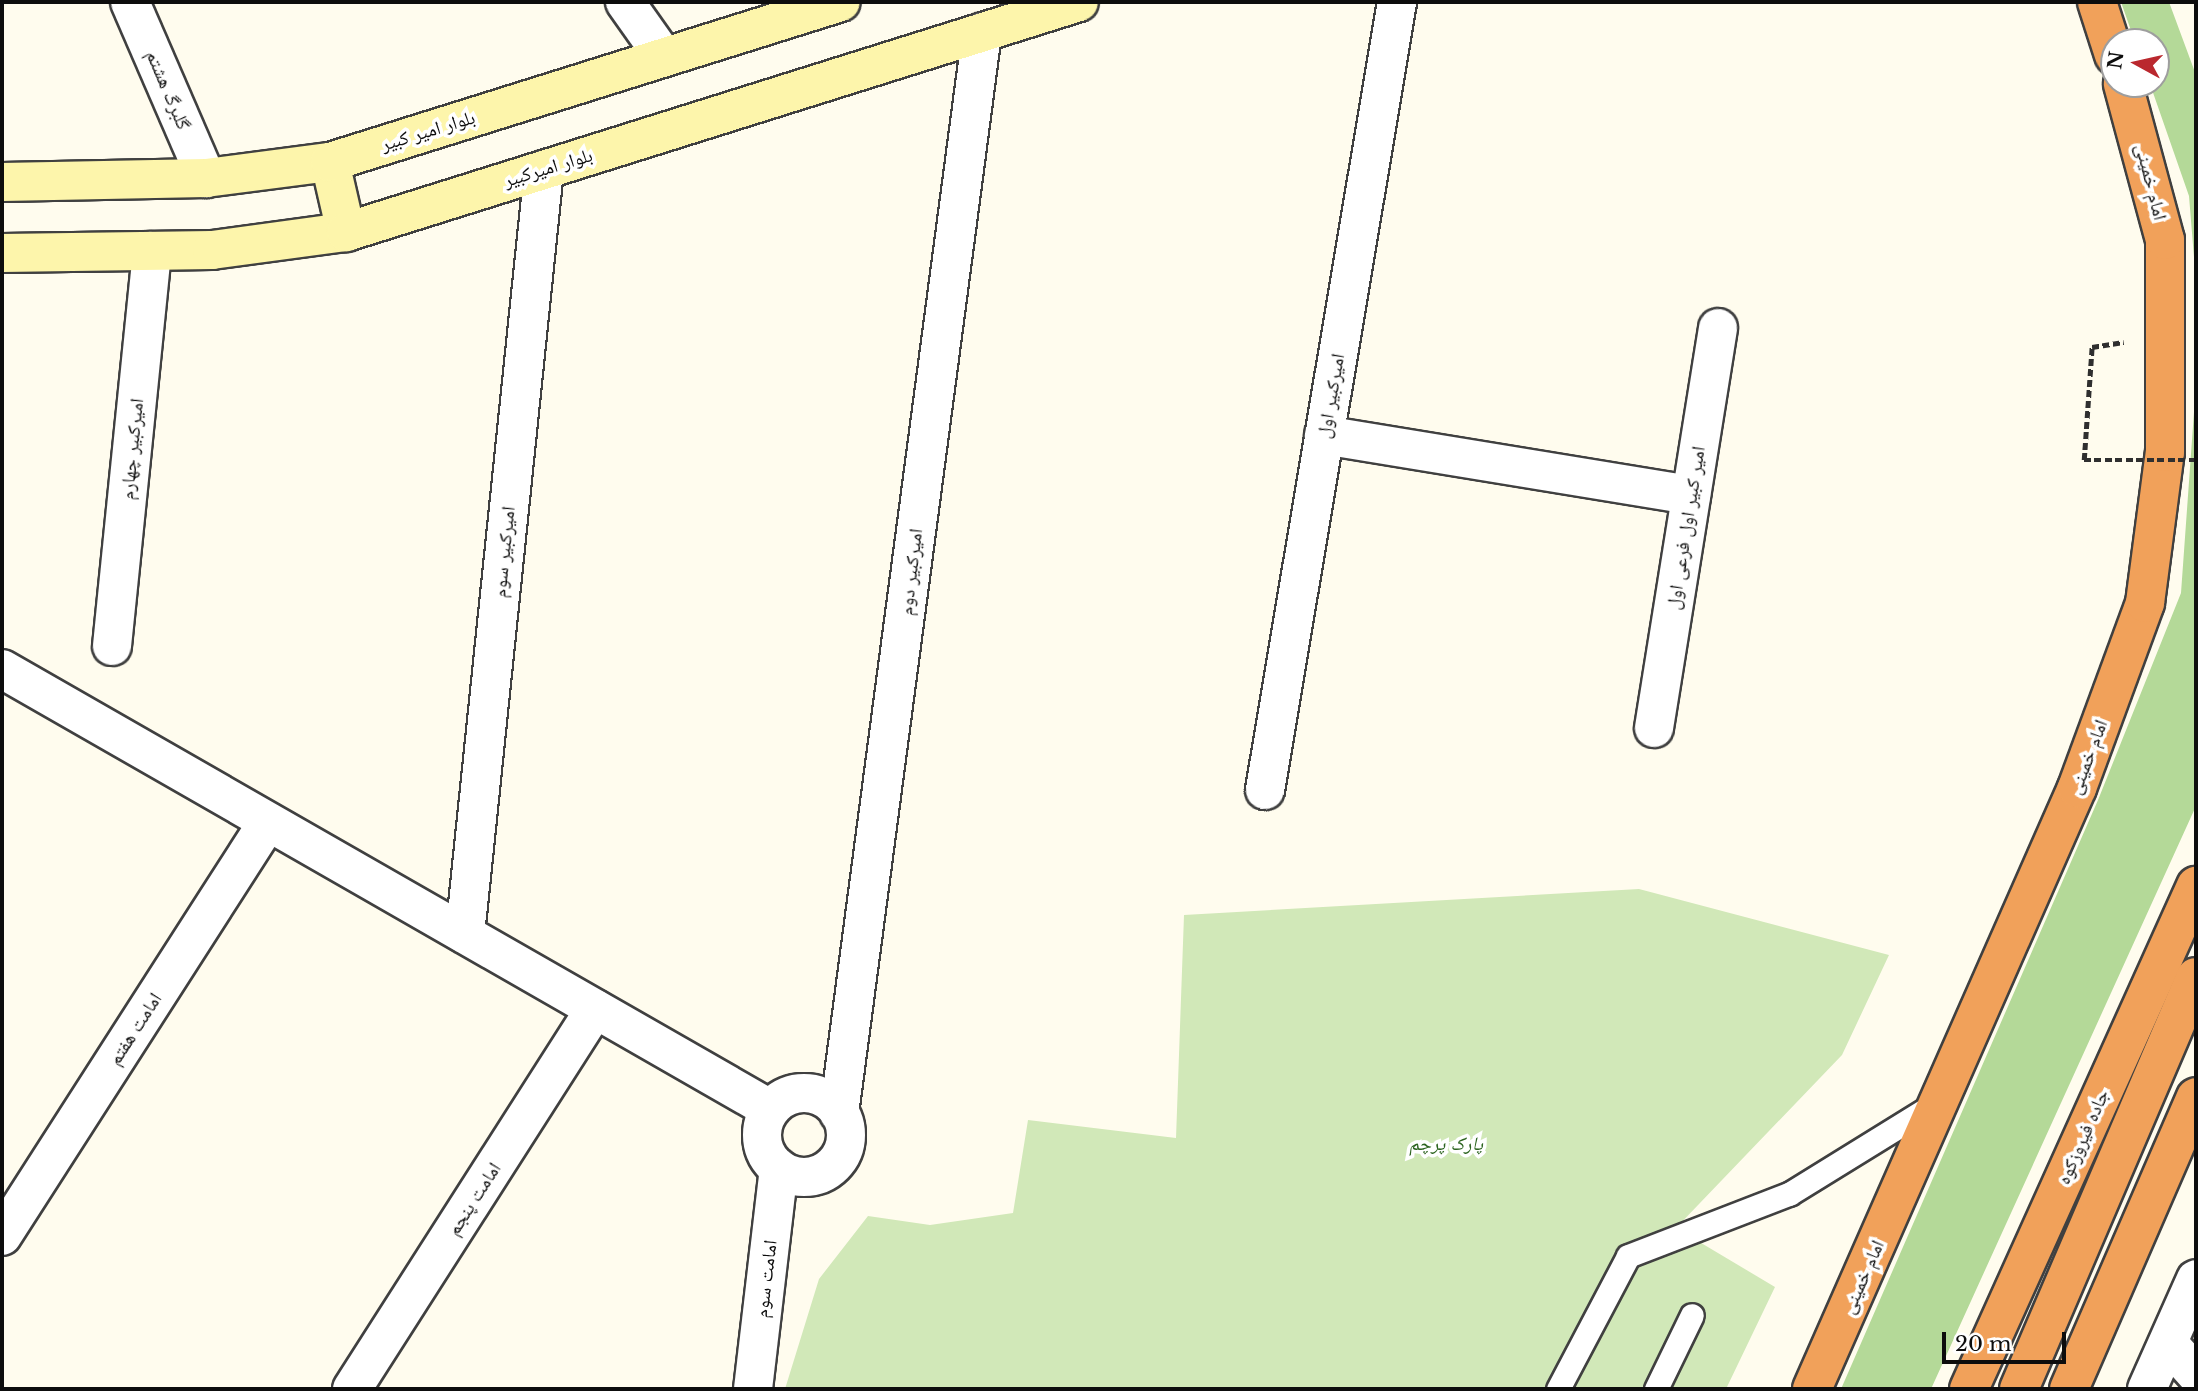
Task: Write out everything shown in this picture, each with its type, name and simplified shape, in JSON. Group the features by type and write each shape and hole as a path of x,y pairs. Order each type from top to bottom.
{"highway":[{"path":"2097,2 2105,28"},
{"name":"امام خمینی","path":"1812,1389 1943,1098 2077,788 2145,603 2165,452 2165,240 2127,98"},
{"name":"جاده فیروزکوه","path":"1969,1389 2196,886"},
{"path":"2019,1389 2196,977"},
{"path":"2069,1389 2196,1097"}],"street":[{"name":"گلبرگ هشتم","path":"130,2 206,178"},
{"path":"625,2 664,57"},
{"name":"بلوار امیر کبیر","path":"2,181 206,178 330,162 841,2"},
{"name":"بلوار امیرکبیر","path":"2,253 152,251 346,232 1079,2"},
{"name":"امیرکبیر اول","path":"1265,790 1397,2"},
{"name":"امیرکبیر دوم","path":"839,1113 982,32"},
{"path":"330,162 346,232"},
{"name":"امیرکبیر سوم","path":"464,934 544,170"},
{"name":"امیرکبیر چهارم","path":"112,646 152,251"},
{"name":"امیر کبیر اول فرعی اول","path":"1654,728 1718,328"},
{"path":"1324,435 1691,495"},
{"path":"2,669 770,1109"},
{"name":"امامت هفتم","path":"2,1236 268,822"},
{"name":"امامت پنجم","path":"352,1389 596,1009"},
{"path":"805,1093 839,1113 845,1140 832,1166 806,1177 779,1169 761,1134 770,1109 805,1093"},
{"name":"امامت سوم","path":"753,1389 779,1169"},
{"path":"2147,1389 2196,1279"},
{"path":"2168,1344 2196,1374"}],"lane":[{"path":"1558,1389 1628,1256 1789,1194 1943,1098"},
{"path":"1656,1389 1692,1315"}],"path":[{"path":"2092,347 2084,460 2196,460"}],"green space":[{"path":"2121,2 2169,2 2196,75 2196,282 2189,196 2155,98 2170,98 2170,28 2130,28"},
{"path":"2196,384 2196,806 1931,1389 1841,1389 2098,800 2181,593"},
{"name":"پارک پرچم","path":"1639,889 1889,955 1842,1055 1676,1228 1775,1287 1726,1389 785,1389 819,1279 868,1216 930,1225 1013,1213 1028,1120 1176,1138 1184,915"}]}
